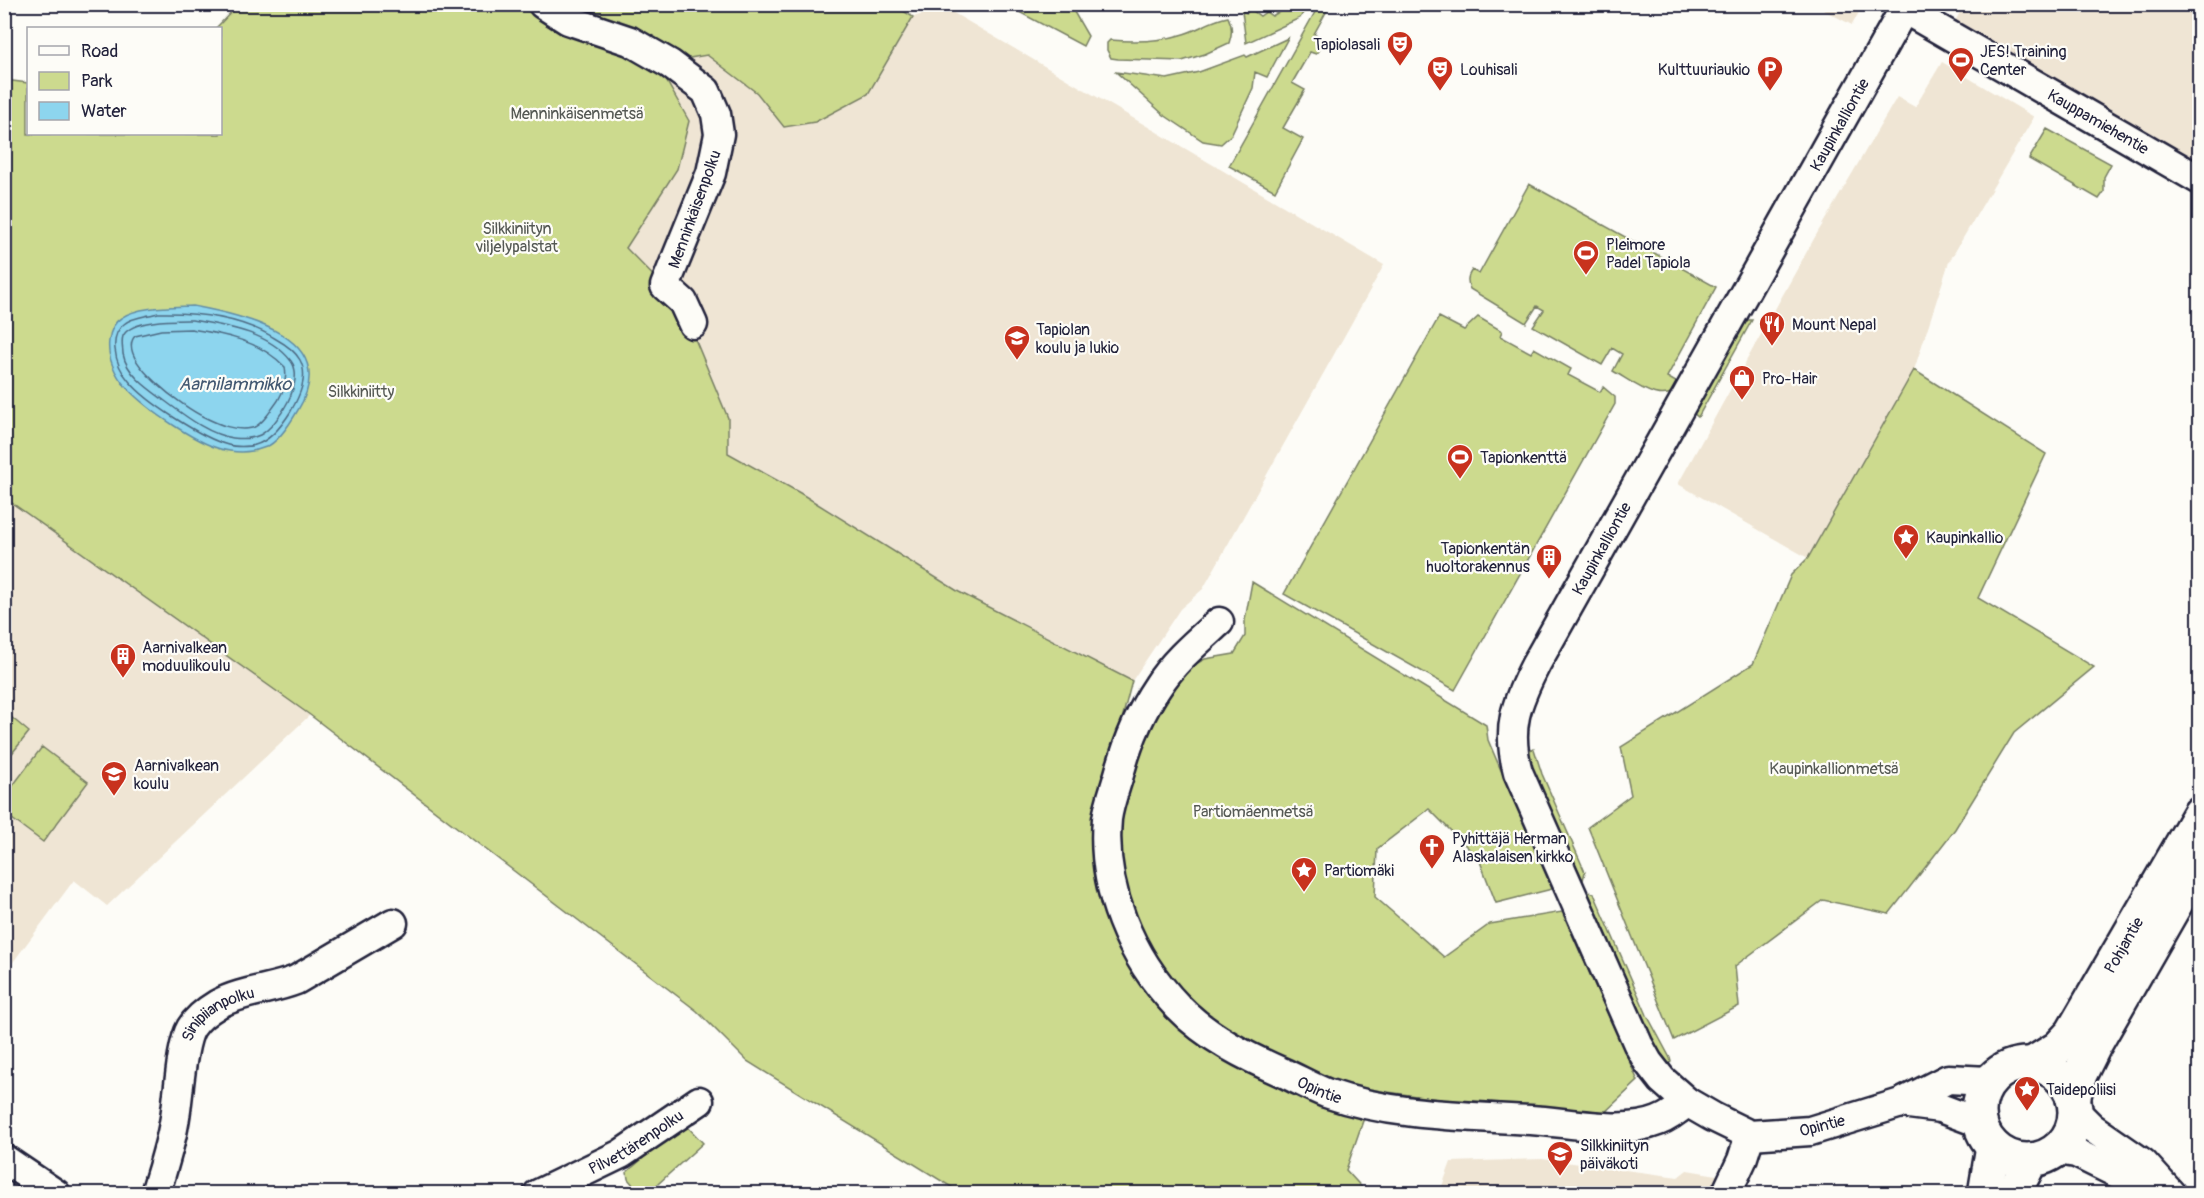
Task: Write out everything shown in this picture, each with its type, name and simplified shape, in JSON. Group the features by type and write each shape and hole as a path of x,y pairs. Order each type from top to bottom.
{"main road":[{"name":"Pohjantie","path":"2032,1064 2058,1048 2072,1033 2199,813"},
{"name":"Pohjantie","path":"2074,1105 2080,1074 2094,1046 2199,861"},
{"path":"1985,1194 1986,1134 1979,1101 1988,1081 1997,1073 2008,1067 2032,1064 2053,1071 2062,1079 2074,1105 2072,1129 2068,1136 2044,1155 2013,1194"},
{"path":"1986,1134 2010,1157 2044,1155"}],"street":[{"name":"Menninkäisenpolku","path":"543,4 568,20 630,41 700,84 711,98 719,134 716,156 711,174 665,286 684,302 693,324"},
{"name":"Kauppamiehentie","path":"1904,9 2199,180"},
{"name":"Kaupinkalliontie","path":"1687,1102 1662,1080 1638,1044 1518,772 1513,751 1512,730 1521,695 1536,664 1904,9"},
{"name":"Opintie","path":"1220,622 1178,660 1157,687 1128,744 1107,816 1106,854 1114,897 1131,942 1151,975 1179,1008 1222,1044 1326,1093 1411,1113 1637,1127 1658,1121 1672,1114 1687,1102 1750,1135 1810,1131 1901,1103 1948,1079 1988,1081"},
{"name":"Sinipiianpolku","path":"154,1194 174,1124 186,1041 191,1028 201,1016 218,1004 232,998 296,980 393,923"},
{"name":"Pilvettärenpolku","path":"538,1194 621,1154 699,1101"},
{"name":"Opintie","path":"1901,1103 1940,1108 1986,1134"},
{"path":"2074,1105 2091,1127 2143,1163 2171,1194"},
{"path":"1726,1194 1742,1160 1750,1135"},
{"path":"2044,1155 2076,1153 2159,1194"},
{"path":"4,1159 56,1194"}],"shaded area":[{"path":"1814,5 1863,5 1852,25"},
{"path":"1964,5 2199,5 2199,168 1952,27"},
{"name":"Tapiolan koulu ja lukio","path":"945,8 1384,265 1203,589 1180,609 1132,681 959,592 800,493 728,453 728,418 626,248 677,169 689,121 666,80 679,60 707,54 757,93 784,127 868,94 913,17"},
{"path":"1942,62 2034,117 1949,262 1914,370 1808,558 1678,484 1815,237 1897,97 1915,107"},
{"name":"Aarnivalkean koulu","path":"5,498 310,715 107,906 74,880 5,973"},
{"name":"Silkkiniityn päiväkoti","path":"1542,1159 1678,1177 1687,1170 1723,1176 1713,1193 1439,1194 1451,1162"}],"green space":[{"name":"Silkkiniitty","path":"238,5 894,5 913,17 868,94 815,122 784,127 757,93 707,55 678,60 666,80 689,121 677,169 626,248 680,303 728,418 728,453 800,493 959,592 1132,681 1098,810 1098,851 1178,1008 1365,1115 1346,1170 1367,1193 961,1193 747,1061 697,1011 310,715 5,498 5,80 27,83 27,135 222,135 222,27 217,27"},
{"path":"1006,5 1070,5 1088,36 1083,46"},
{"path":"1291,5 1308,5 1300,18 1246,43 1242,11 1247,13 1249,8 1260,16 1266,12 1272,16"},
{"path":"1319,5 1330,5 1314,34 1324,40 1316,54 1310,52 1292,83 1305,90 1283,128 1303,139 1275,191 1229,166"},
{"path":"1228,17 1231,24 1229,43 1182,61 1111,58 1107,50 1107,43 1110,40 1163,39"},
{"path":"1288,38 1267,77 1255,72 1253,88 1231,135 1221,144 1203,141 1164,115 1116,72 1167,79 1199,72 1245,55 1247,57"},
{"path":"2047,129 2111,164 2104,177 2104,192 2099,199 2029,159"},
{"path":"1529,184 1716,287 1667,377 1681,385 1674,392 1657,394 1648,391 1613,371 1622,354 1612,348 1602,365 1533,326 1544,310 1537,306 1526,323 1470,289 1468,279 1470,272 1472,270 1479,274"},
{"name":"Tapionkenttä","path":"1439,317 1464,330 1478,317 1502,331 1500,336 1531,353 1534,348 1571,369 1568,375 1600,392 1603,387 1615,397 1615,404 1455,690 1284,594"},
{"path":"1744,320 1752,320 1698,417 1692,412"},
{"name":"Kaupinkallionmetsä","path":"1914,370 2046,454 1978,598 2094,667 2014,733 1955,829 1889,914 1823,900 1735,966 1739,1006 1674,1040 1588,827 1631,795 1621,747 1753,664 1791,575 1808,558"},
{"name":"Partiomäenmetsä","path":"1252,582 1486,725 1488,740 1552,889 1496,903 1479,859 1429,809 1377,849 1375,897 1444,957 1490,924 1562,912 1638,1081 1603,1114 1501,1108 1331,1084 1238,1039 1179,994 1130,922 1115,837 1129,769 1168,690 1184,670 1205,659 1234,654 1245,636 1245,620"},
{"path":"5,712 29,732 5,762"},
{"path":"42,747 88,782 43,842 4,813 5,796"},
{"path":"1534,749 1542,774 1585,872 1583,880 1533,774 1528,750"},
{"path":"1588,892 1594,893 1647,1015 1670,1058 1671,1062 1667,1065 1655,1045"},
{"path":"684,1123 703,1143 648,1193 640,1193 628,1179 627,1172"}],"water":[{"name":"Aarnilammikko","path":"193,306 238,316 282,334 298,348 307,364 308,385 298,410 276,441 266,447 239,452 204,443 174,426 146,405 118,377 109,353 109,341 112,328 118,320 128,314 146,309"}],"place":[{"name":"Tapiolasali","path":"1400,67"},
{"name":"JES! Training Center","path":"1961,83"},
{"name":"Louhisali","path":"1440,92"},
{"name":"Kulttuuriaukio","path":"1770,92"},
{"name":"Pleimore Padel Tapiola","path":"1586,276"},
{"name":"Mount Nepal","path":"1772,347"},
{"name":"Tapiolan koulu ja lukio","path":"1017,361"},
{"name":"Pro-Hair","path":"1742,401"},
{"name":"Tapionkenttä","path":"1460,480"},
{"name":"Kaupinkallio","path":"1906,560"},
{"name":"Tapionkentän huoltorakennus","path":"1549,580"},
{"name":"Aarnivalkean moduulikoulu","path":"123,679"},
{"name":"Aarnivalkean koulu","path":"114,797"},
{"name":"Pyhittäjä Herman Alaskalaisen kirkko","path":"1432,870"},
{"name":"Partiomäki","path":"1304,893"},
{"name":"Taidepoliisi","path":"2027,1112"},
{"name":"Silkkiniityn päiväkoti","path":"1560,1177"}],"park label":[{"name":"Menninkäisenmetsä","path":"577,113"},
{"name":"Silkkiniityn viljelypalstat","path":"517,237"}]}
